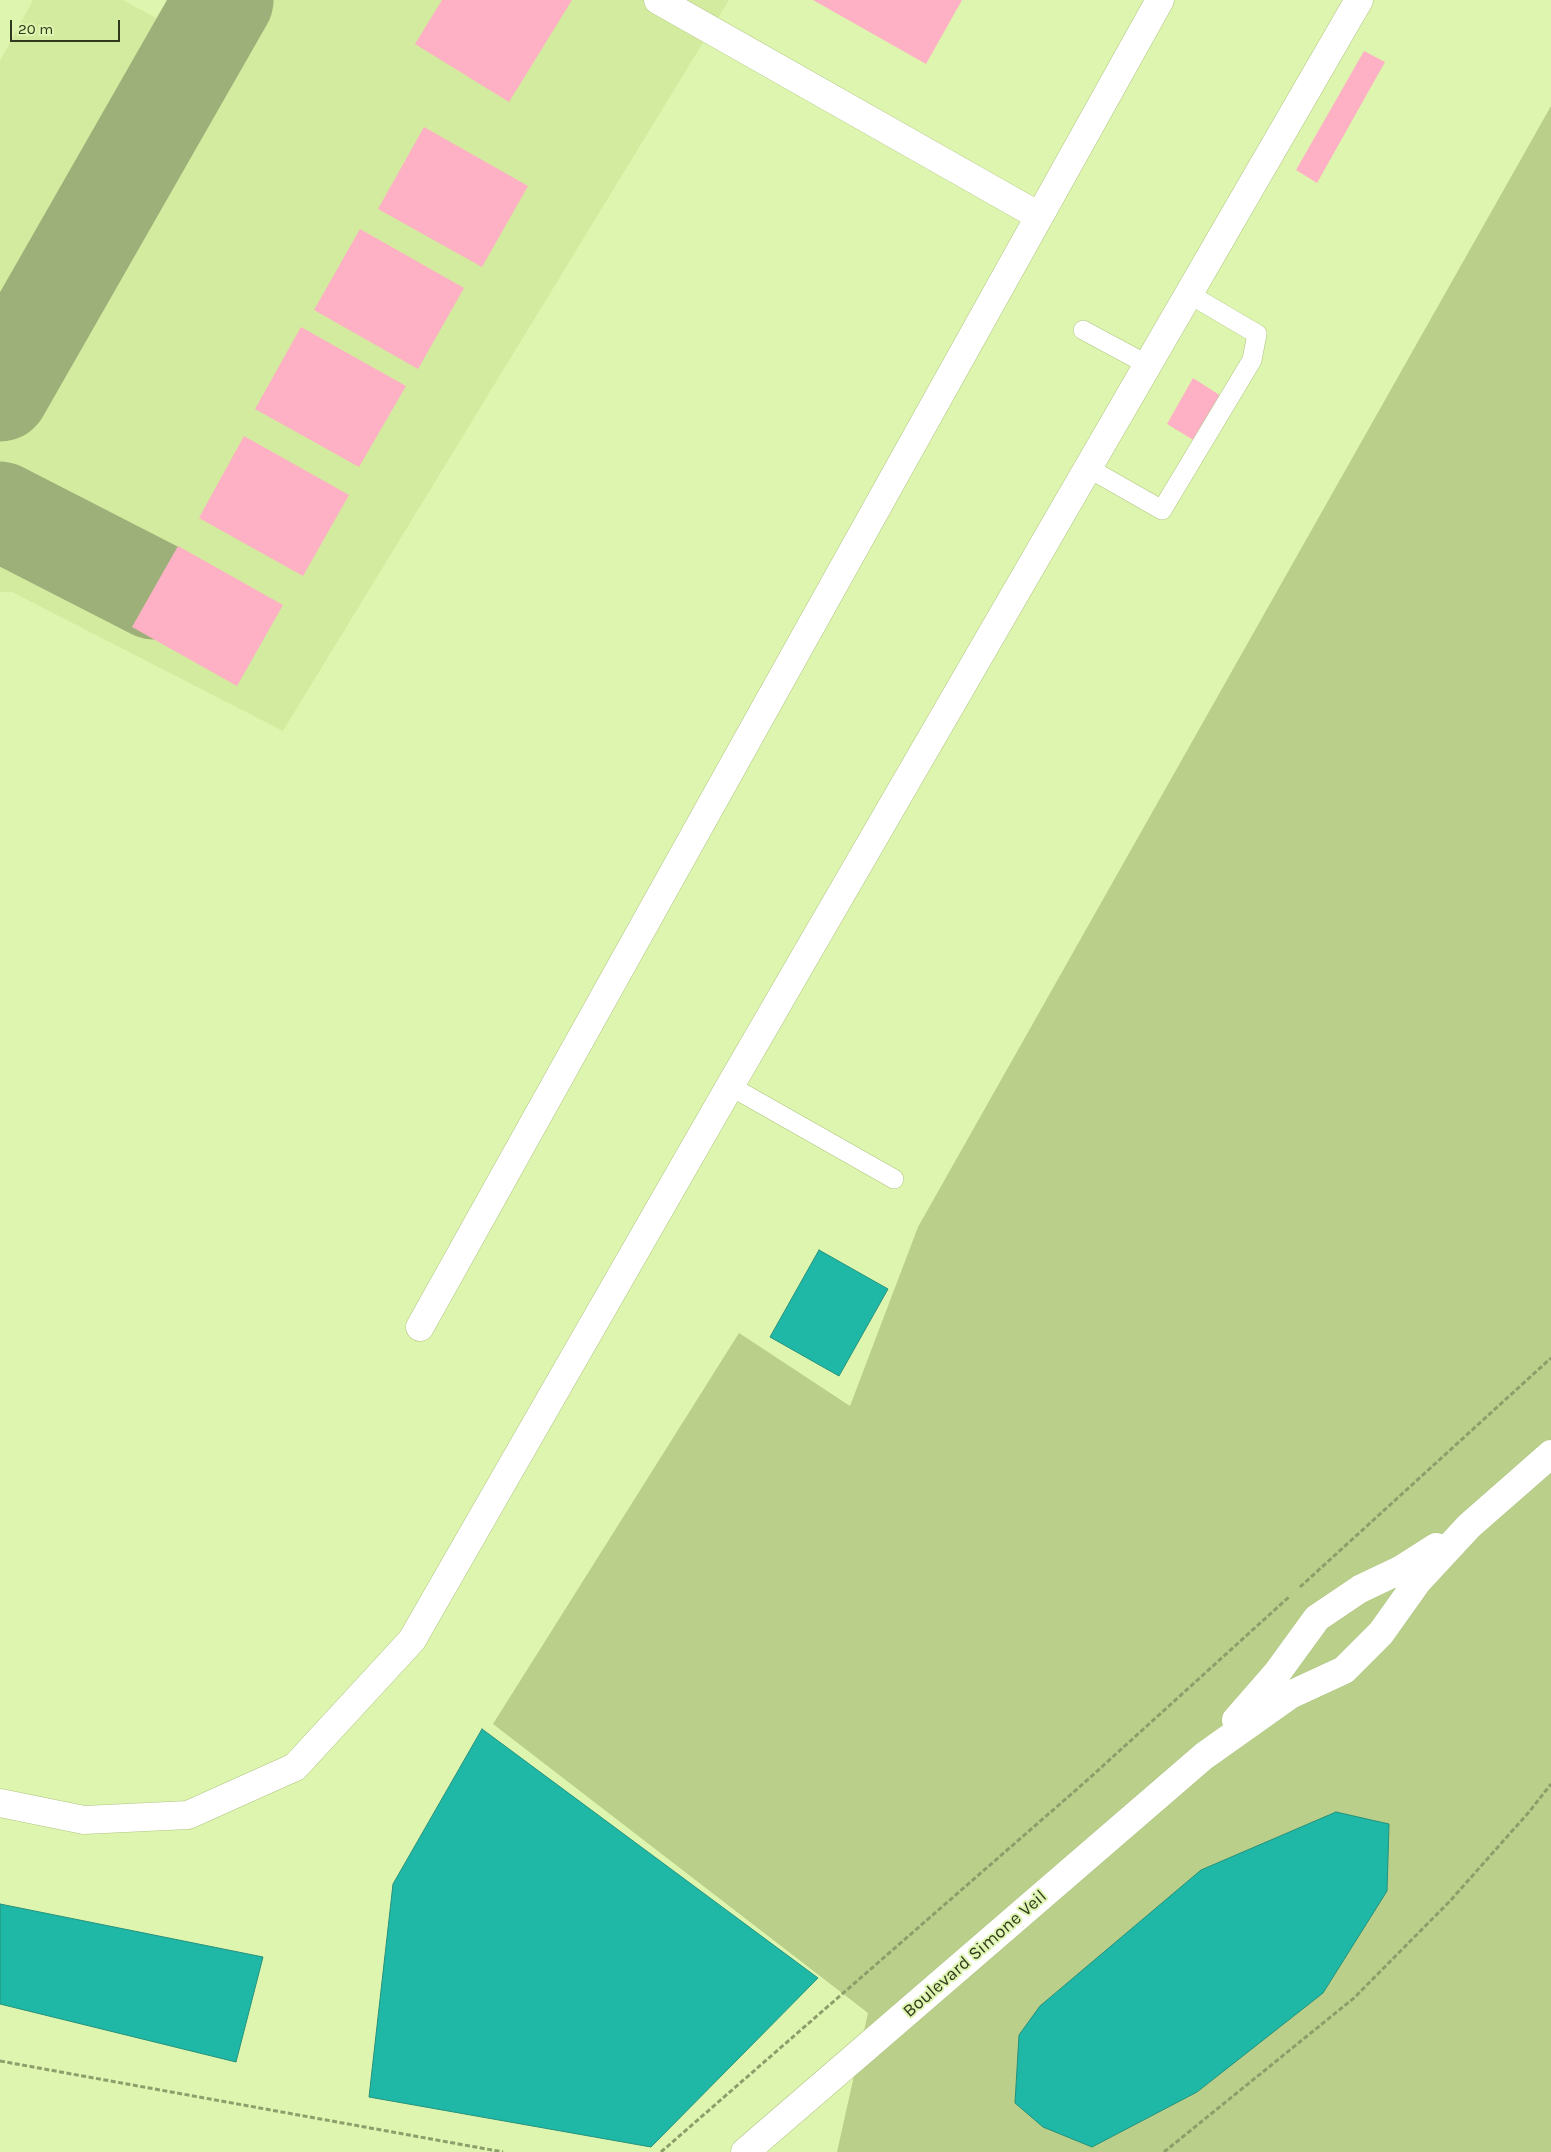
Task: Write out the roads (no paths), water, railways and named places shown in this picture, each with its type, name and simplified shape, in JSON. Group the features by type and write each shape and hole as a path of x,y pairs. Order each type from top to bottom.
{"street":[{"path":"658,0 1039,216"},
{"path":"420,1327 1160,0"},
{"path":"0,1803 84,1820 188,1815 295,1767 412,1640 730,1086 1090,469 1359,0"},
{"name":"Boulevard Simone Veil","path":"745,2152 1204,1756 1290,1695 1344,1670 1381,1633 1418,1581 1469,1526 1551,1454"},
{"name":"Boulevard Simone Veil","path":"1204,1756 1277,1673 1317,1618 1360,1590 1400,1570 1469,1526"}],"lane":[{"path":"1090,469 1162,510 1252,360 1257,334 1190,294"},
{"path":"1083,330 1148,365"},
{"path":"730,1086 894,1179"}],"water":[{"path":"819,1250 888,1289 839,1376 770,1337"},
{"path":"482,1729 818,1978 651,2147 369,2097 393,1884"},
{"path":"1336,1812 1389,1824 1387,1891 1323,1993 1197,2092 1092,2147 1043,2127 1015,2103 1019,2035 1040,2006 1201,1870"},
{"path":"0,1904 263,1957 236,2062 0,2004"}]}
